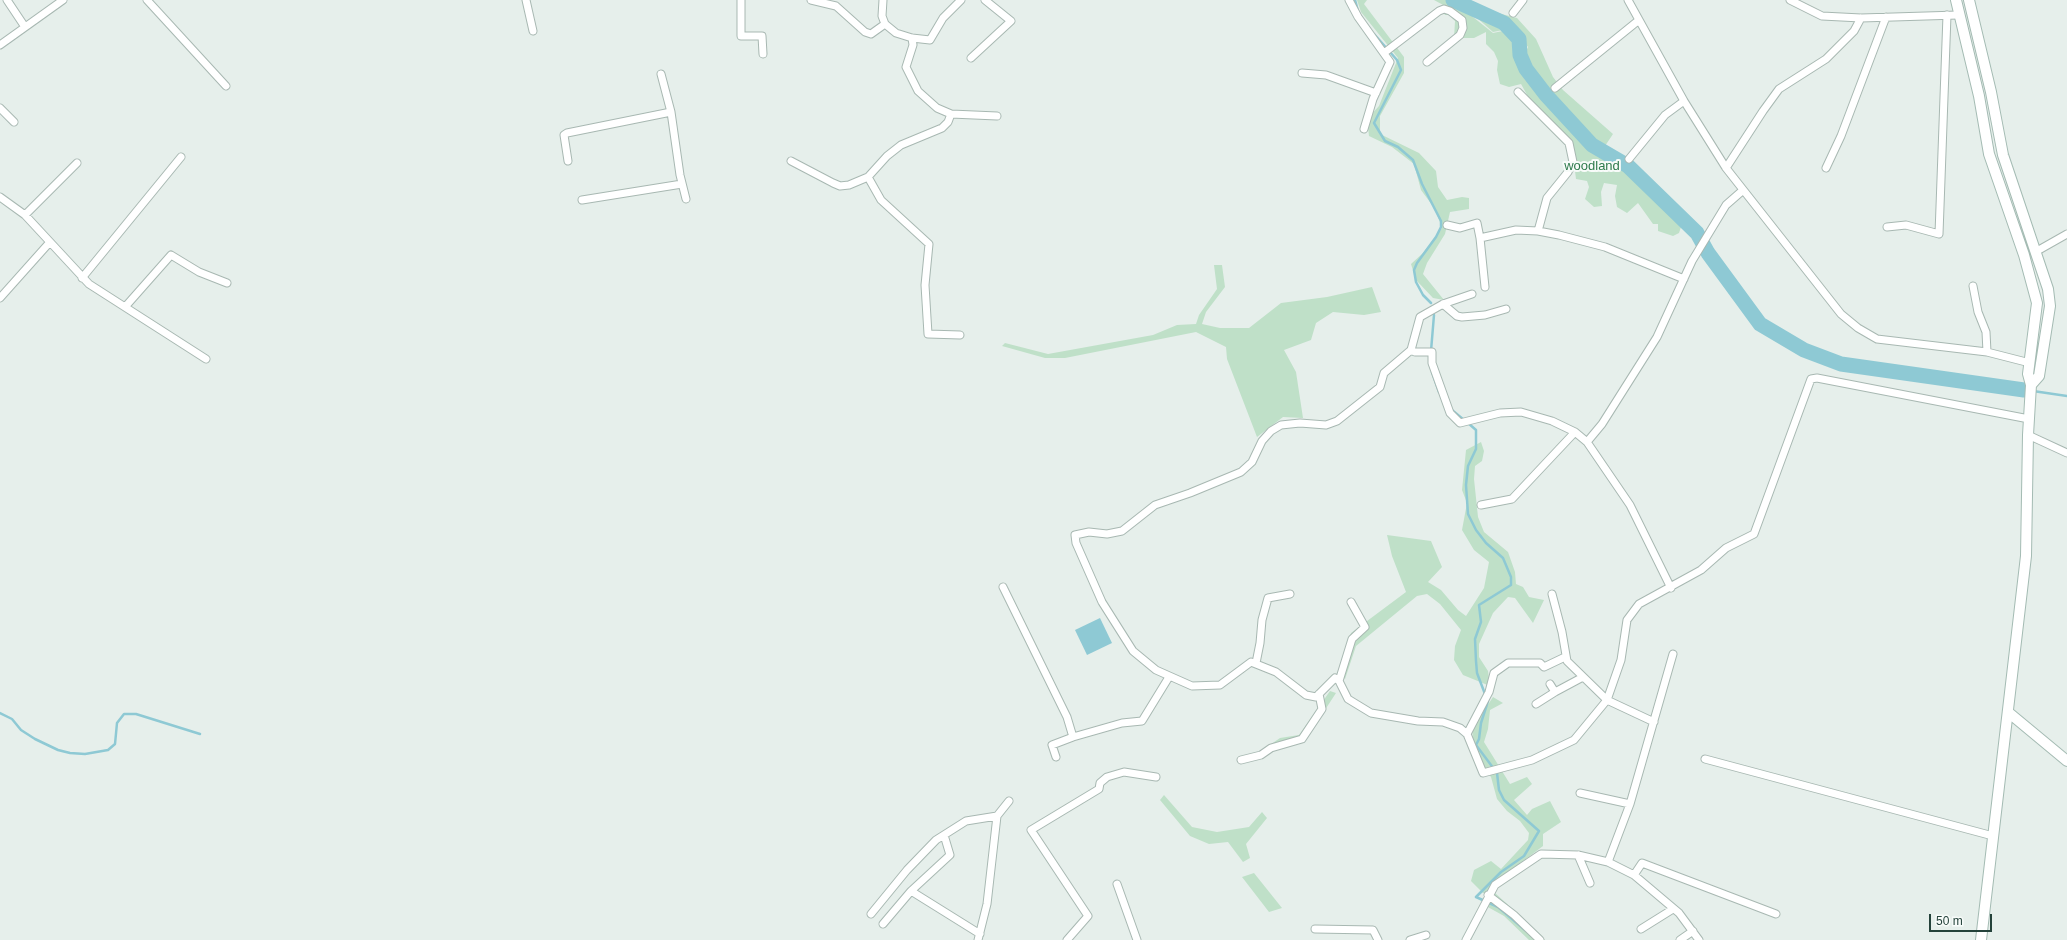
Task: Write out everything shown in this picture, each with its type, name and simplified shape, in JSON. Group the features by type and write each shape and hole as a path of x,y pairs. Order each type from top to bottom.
{"main road":[{"path":"1956,0 1958,15 1979,96 1989,154 2024,255 2037,302 2028,374 2031,385 2028,435 2026,556 1981,940"},
{"path":"1969,0 1991,92 2003,155 2037,251 2048,289 2050,306 2039,376 2031,385"},
{"path":"2008,712 2067,761"}],"street":[{"path":"7,0 25,27"},
{"path":"0,45 63,0"},
{"path":"147,0 226,86"},
{"path":"526,0 534,31"},
{"path":"742,0 742,36 762,36 763,54"},
{"path":"811,0 836,6 865,32 871,34 884,24"},
{"path":"882,0 882,16 884,24 896,32 912,38 930,40 943,18 961,0"},
{"path":"971,58 1011,21 985,0"},
{"path":"1349,0 1358,17 1390,62 1376,93 1364,129"},
{"path":"1513,13 1523,0"},
{"path":"1628,0 1684,101 1726,168 1742,191 1841,314 1858,328 1877,339 1987,352 2030,363"},
{"path":"1790,0 1822,16 1862,18 1958,15"},
{"path":"1384,53 1439,11 1444,9 1450,11 1462,20 1463,28 1460,35 1427,62"},
{"path":"1887,227 1906,225 1939,234 1947,15"},
{"path":"1826,168 1842,136 1886,17"},
{"path":"1726,168 1779,89 1826,59 1854,31 1862,18"},
{"path":"1555,88 1640,20"},
{"path":"912,38 913,45 906,67 918,91 937,108 951,114 997,116"},
{"path":"1302,73 1326,75 1376,93"},
{"path":"660,74 671,112 682,184 686,199"},
{"path":"1518,92 1569,143 1573,162 1568,172 1547,198 1538,231"},
{"path":"1628,159 1649,132 1666,115 1684,101"},
{"path":"0,108 14,122"},
{"path":"568,161 564,135 567,133 671,112"},
{"path":"791,161 840,186 849,185 868,176 887,156 901,145 942,128 948,122 951,114"},
{"path":"82,278 181,157"},
{"path":"25,215 77,163"},
{"path":"868,176 881,200 929,244 925,285 928,334 960,335"},
{"path":"582,200 682,184"},
{"path":"1588,442 1602,424 1657,337 1692,261 1726,205 1742,191"},
{"path":"0,197 25,215 82,278 206,359"},
{"path":"1447,225 1460,228 1477,223 1485,288"},
{"path":"1480,238 1516,230 1538,231 1605,247 1684,279"},
{"path":"2037,251 2067,234"},
{"path":"0,298 50,242"},
{"path":"125,307 171,255 199,272 227,283"},
{"path":"1973,286 1978,312 1986,332 1987,352"},
{"path":"1472,294 1444,304 1420,317 1411,350 1384,373 1380,387 1337,421 1326,425 1300,423 1281,425 1271,431 1262,441 1252,462 1241,472 1190,494 1155,505 1122,531 1107,534 1089,532 1075,535 1076,543 1102,602 1133,651 1156,670 1192,686 1220,685 1238,670 1251,662 1276,672 1306,695 1316,697 1335,678 1339,681 1348,699 1371,713 1418,721 1443,722 1460,728 1468,734 1482,773 1532,760 1574,740 1607,700 1621,660 1627,620 1639,604 1701,570 1726,548 1754,534 1811,379 1817,378 2029,419"},
{"path":"1444,304 1456,316 1462,317 1485,315 1506,309"},
{"path":"1411,350 1415,352 1432,352 1432,363 1450,413 1460,423 1500,413 1521,412 1537,416 1575,432 1588,442 1630,505 1670,588"},
{"path":"1481,505 1512,499 1575,432"},
{"path":"2028,435 2067,453"},
{"path":"1003,588 1067,717 1074,737"},
{"path":"1256,663 1262,620 1268,598 1290,594"},
{"path":"1552,594 1562,632 1565,657 1607,700 1654,722"},
{"path":"1339,681 1352,639 1365,627 1351,602"},
{"path":"1608,862 1630,804 1673,654"},
{"path":"1468,734 1488,692 1494,673 1508,663 1540,663 1544,667 1565,657"},
{"path":"1056,757 1052,745 1122,723 1142,721 1169,677"},
{"path":"1536,704 1583,677"},
{"path":"1550,684 1555,692"},
{"path":"1240,760 1261,755 1271,748 1302,739 1322,709 1319,694"},
{"path":"1706,759 1993,836"},
{"path":"1067,940 1088,916 1031,830 1099,789 1100,783 1107,777 1124,772 1156,777"},
{"path":"1580,794 1630,804"},
{"path":"912,891 979,937 987,904 997,816 1009,802"},
{"path":"871,914 907,870 936,840 966,821 997,816"},
{"path":"882,924 912,891 950,855 944,835"},
{"path":"1466,940 1488,895 1495,885 1541,854 1578,855 1608,862 1634,875 1673,908 1699,940"},
{"path":"1578,855 1590,883"},
{"path":"1634,875 1642,864 1776,914"},
{"path":"1116,884 1137,940"},
{"path":"1488,895 1514,915 1540,940"},
{"path":"1641,929 1673,908"},
{"path":"1316,929 1373,930 1378,940"},
{"path":"1680,940 1693,931"},
{"path":"1410,940 1426,935"}],"green space":[{"path":"1357,0 1367,0 1364,4 1404,57 1404,73 1380,116 1380,134 1419,153 1436,171 1438,187 1447,200 1462,197 1469,198 1469,209 1450,212 1445,234 1427,263 1423,274 1444,300 1433,298 1416,280 1411,264 1423,253 1442,228 1435,209 1421,190 1414,164 1392,147 1369,136 1367,119 1379,106 1398,58 1361,12"},
{"path":"1434,0 1468,0 1486,10 1517,18 1536,39 1553,77 1563,90 1613,134 1603,149 1581,133 1570,111 1549,99 1548,88 1520,64 1528,47 1513,28 1493,32 1467,9 1445,6"},
{"name":"woodland","path":"1439,6 1463,9 1493,33 1512,29 1527,47 1518,64 1537,82 1534,89 1542,94 1593,147 1637,180 1642,181 1661,203 1671,209 1683,221 1679,233 1673,236 1658,231 1658,224 1653,224 1638,203 1627,213 1617,207 1615,196 1617,185 1604,183 1601,192 1602,206 1594,207 1585,199 1589,187 1587,181 1576,179 1575,171 1570,171 1570,144 1531,102 1521,84 1509,87 1500,84 1497,70 1498,61 1494,52 1486,44 1486,32 1474,38 1454,38 1455,21 1449,15 1445,15"},
{"path":"1214,265 1222,265 1225,287 1206,312 1202,324 1220,328 1249,328 1281,303 1327,297 1372,287 1381,312 1364,315 1333,312 1316,323 1311,340 1284,350 1296,372 1303,418 1283,417 1257,437 1227,359 1226,347 1196,332 1065,358 1045,358 1002,346 1005,343 1048,354 1153,335 1177,325 1196,324 1199,315 1217,289"},
{"path":"1481,442 1484,451 1482,461 1475,466 1474,479 1478,517 1484,532 1508,552 1515,572 1516,584 1523,587 1529,597 1544,600 1533,623 1515,598 1508,597 1493,613 1479,644 1479,657 1488,671 1490,686 1463,675 1454,660 1455,646 1461,630 1440,604 1427,594 1417,596 1356,646 1345,679 1339,673 1351,633 1406,592 1392,556 1387,535 1431,541 1442,567 1428,582 1441,590 1458,610 1466,616 1484,588 1489,562 1474,550 1462,530 1467,503 1462,490 1466,450"},
{"path":"1330,691 1336,693 1304,742 1286,742 1267,756 1261,751 1280,738 1299,735"},
{"path":"1493,697 1503,703 1490,710 1488,729 1484,742 1510,784 1527,777 1532,784 1514,800 1527,815 1532,809 1550,801 1561,822 1543,834 1543,846 1506,874 1491,893 1483,893 1471,881 1474,870 1491,861 1501,869 1528,840 1529,833 1520,821 1507,811 1497,799 1491,777 1475,756 1472,729"},
{"path":"1164,795 1192,827 1217,832 1249,827 1262,812 1267,818 1246,844 1250,858 1243,862 1228,842 1209,844 1190,836 1160,800"},
{"path":"1254,873 1282,908 1269,912 1242,877"},
{"path":"1495,893 1545,940 1529,940 1504,916 1486,906"}],"water":[{"path":"1100,618 1112,643 1087,655 1075,630"}],"waterway":[{"path":"1355,0 1358,11"},
{"path":"1453,0 1504,23 1519,39 1520,55 1526,69 1546,95 1592,145 1628,166 1697,233 1708,253 1760,324 1804,350 1841,364 2024,390"},
{"path":"1374,34 1397,60 1401,70 1374,123 1385,141 1398,147 1413,160 1422,184 1441,221 1441,227 1436,237 1417,263 1414,270 1416,282 1423,295 1431,303"},
{"path":"1431,351 1434,315"},
{"path":"1432,372 1439,392"},
{"path":"2033,391 2067,396"},
{"path":"1452,410 1464,420"},
{"path":"1468,423 1476,430 1476,449 1468,466 1466,485 1468,514 1476,530 1486,543 1503,558 1511,577 1511,585 1479,605 1481,622 1475,639 1476,661 1477,673 1485,694"},
{"path":"1488,701 1481,723 1479,739 1476,745 1497,773 1499,790 1504,800 1539,831 1524,856 1501,872 1476,897 1498,907 1525,930"},
{"path":"0,713 12,719 21,730 35,739 58,750 70,753 85,754 108,750 115,744 117,723 124,714 136,714 200,734"}]}
